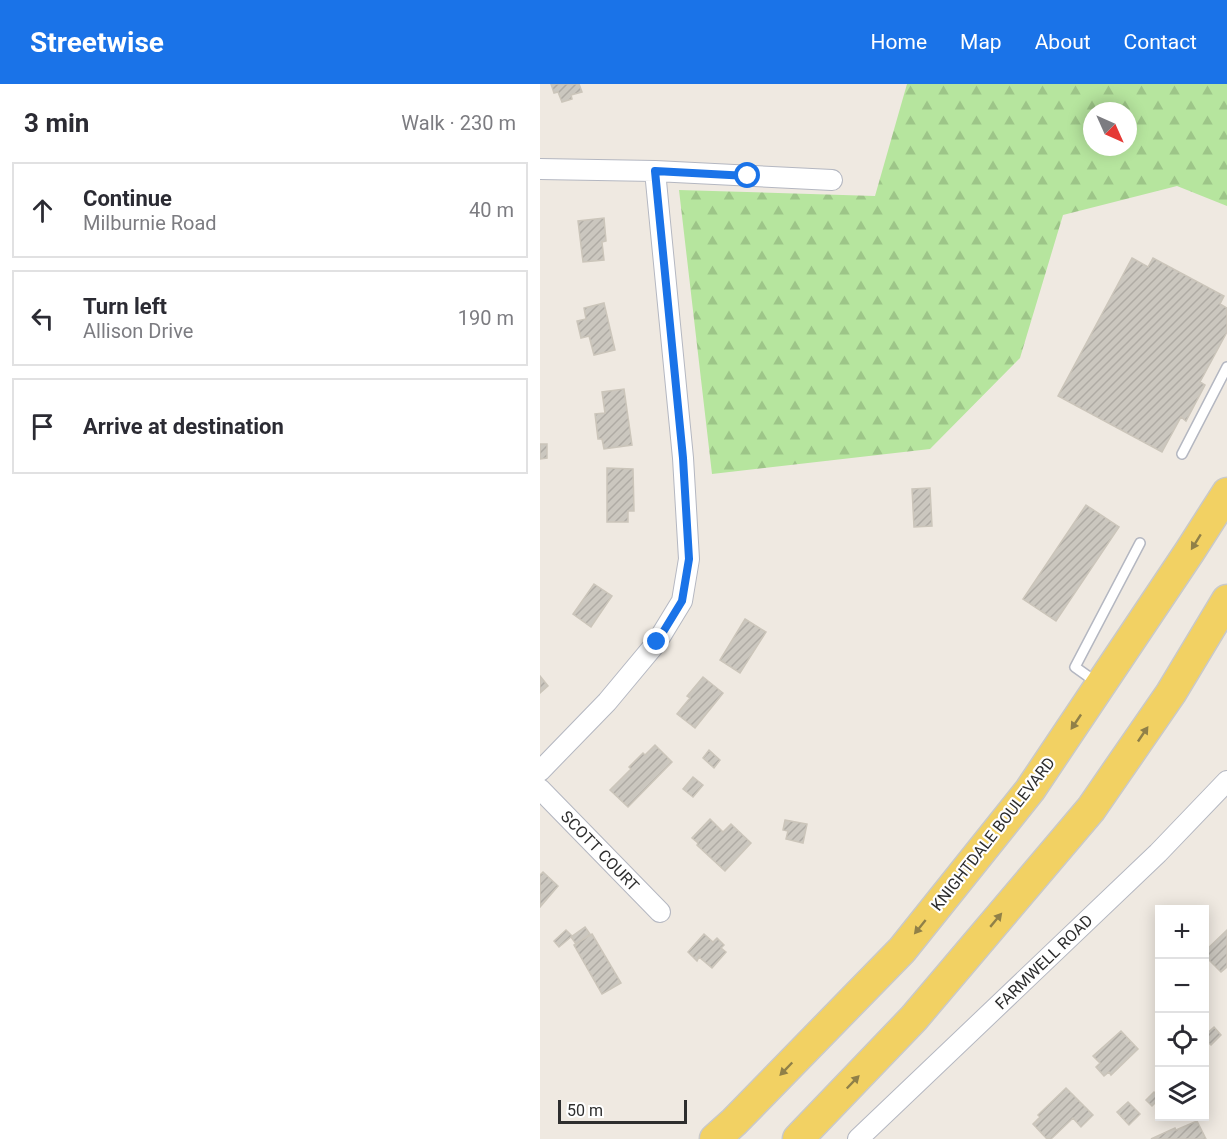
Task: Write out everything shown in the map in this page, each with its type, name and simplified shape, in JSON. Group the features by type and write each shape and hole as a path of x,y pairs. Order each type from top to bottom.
{"main road":[{"name":"KNIGHTDALE BOULEVARD","path":"715,1139 902,950 1030,790 1227,493"},
{"path":"798,1139 914,1018 1091,809 1171,693 1227,600"}],"street":[{"path":"540,169 655,171 832,180"},
{"path":"540,771 607,702 657,642 682,601 689,559 684,469 655,171"},
{"name":"FARMWELL ROAD","path":"858,1139 1158,853 1227,781"},
{"name":"SCOTT COURT","path":"540,789 660,912"}],"lane":[{"path":"1182,454 1227,367"},
{"path":"1101,686 1075,667 1140,543"}],"green space":[{"path":"907,84 1227,84 1227,206 1177,186 1063,215 1020,358 930,449 712,474 679,190 875,196"}],"building":[{"path":"551,84 579,84 582,92 571,95 572,99 562,102 558,92 554,93"},
{"path":"604,218 606,241 602,242 604,260 583,262 578,221"},
{"path":"1132,258 1148,267 1153,258 1224,296 1220,304 1227,308 1227,332 1200,382 1205,385 1186,421 1181,417 1162,452 1058,396"},
{"path":"604,303 615,350 594,355 589,336 581,338 577,321 586,319 584,308"},
{"path":"624,389 632,445 604,449 602,439 598,439 595,414 605,413 602,392"},
{"path":"540,444 547,444 547,458 540,459"},
{"path":"607,468 633,469 634,511 628,511 628,522 607,522"},
{"path":"930,488 932,526 914,527 912,489"},
{"path":"1086,505 1119,527 1056,621 1023,599"},
{"path":"594,584 612,596 591,627 573,614"},
{"path":"745,619 766,632 740,673 720,660"},
{"path":"540,676 548,686 540,693"},
{"path":"703,677 723,693 695,728 677,714 690,698 687,696"},
{"path":"655,745 672,762 628,807 610,790 643,753 645,755"},
{"path":"709,750 720,760 714,768 703,758"},
{"path":"693,777 703,785 693,797 683,789"},
{"path":"710,819 723,832 731,824 751,843 725,871 692,838"},
{"path":"785,820 807,824 803,843 786,839 788,831 783,830"},
{"path":"543,872 558,886 540,907 540,875"},
{"path":"585,927 590,934 576,944 571,937"},
{"path":"566,930 572,936 559,947 554,941"},
{"path":"1227,930 1227,967 1221,972 1209,960 1209,947"},
{"path":"592,934 621,983 602,994 574,945"},
{"path":"704,934 713,942 717,938 724,945 721,948 726,952 712,968 699,957 697,961 688,952"},
{"path":"1214,1027 1221,1035 1211,1045 1209,1043 1209,1032"},
{"path":"1121,1031 1138,1049 1111,1075 1109,1072 1104,1076 1096,1067 1100,1063 1093,1056"},
{"path":"1066,1088 1093,1115 1081,1127 1073,1118 1051,1139 1047,1139 1033,1124 1040,1117 1038,1115"},
{"path":"1155,1093 1155,1103 1152,1106 1146,1100"},
{"path":"1128,1102 1140,1114 1129,1125 1117,1112"},
{"path":"1197,1121 1206,1139 1151,1139 1175,1128 1176,1130"}],"route":[{"path":"657,642 682,601 689,559 683,458 655,171 748,176"}]}
